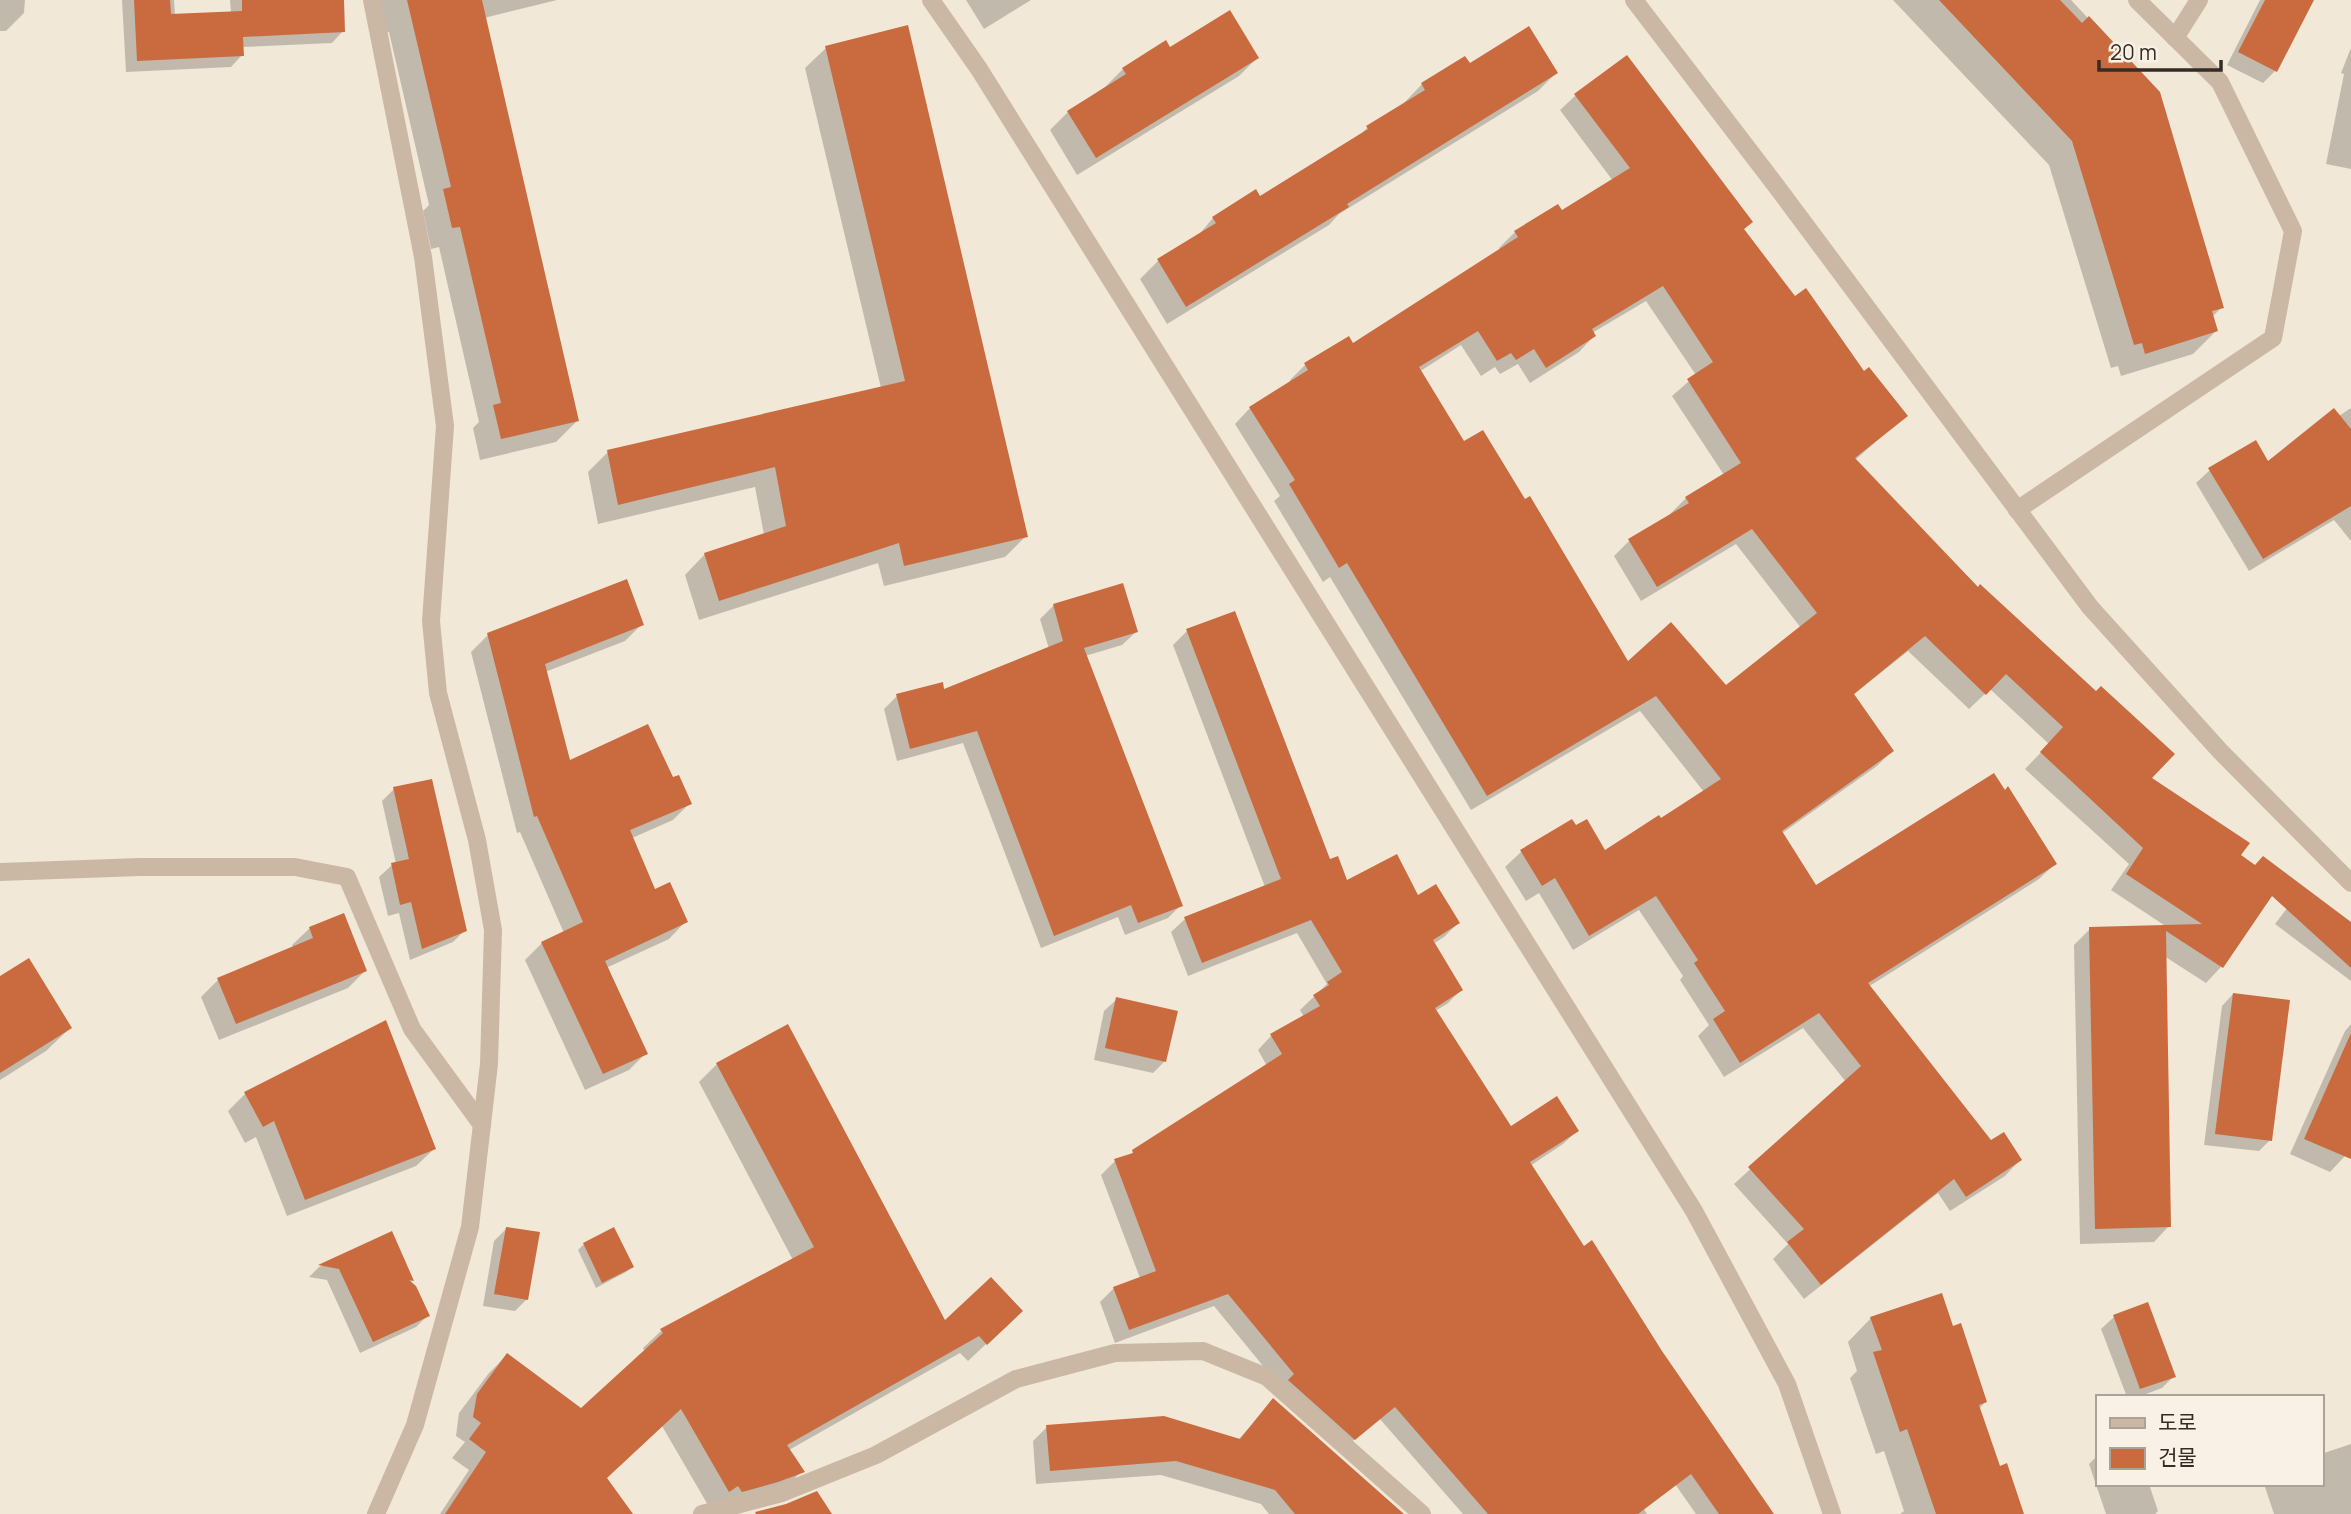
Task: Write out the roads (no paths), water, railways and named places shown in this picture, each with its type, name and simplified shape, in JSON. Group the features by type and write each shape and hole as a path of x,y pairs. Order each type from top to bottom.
{"street":[{"path":"372,0 424,257 445,426 431,621 438,693 477,841 493,930 489,1064 471,1227 415,1425 376,1514"},
{"path":"931,0 979,69 1694,1211 1787,1384 1832,1514"},
{"path":"1634,0 2090,607 2220,751 2351,883"},
{"path":"2017,510 2273,338 2293,231 2220,82 2137,0"},
{"path":"2175,38 2199,0"},
{"path":"0,872 140,867 295,867 347,877 412,1029 482,1125"},
{"path":"702,1514 782,1493 876,1455 1016,1379 1115,1353 1203,1351 1267,1377 1422,1514"}]}
